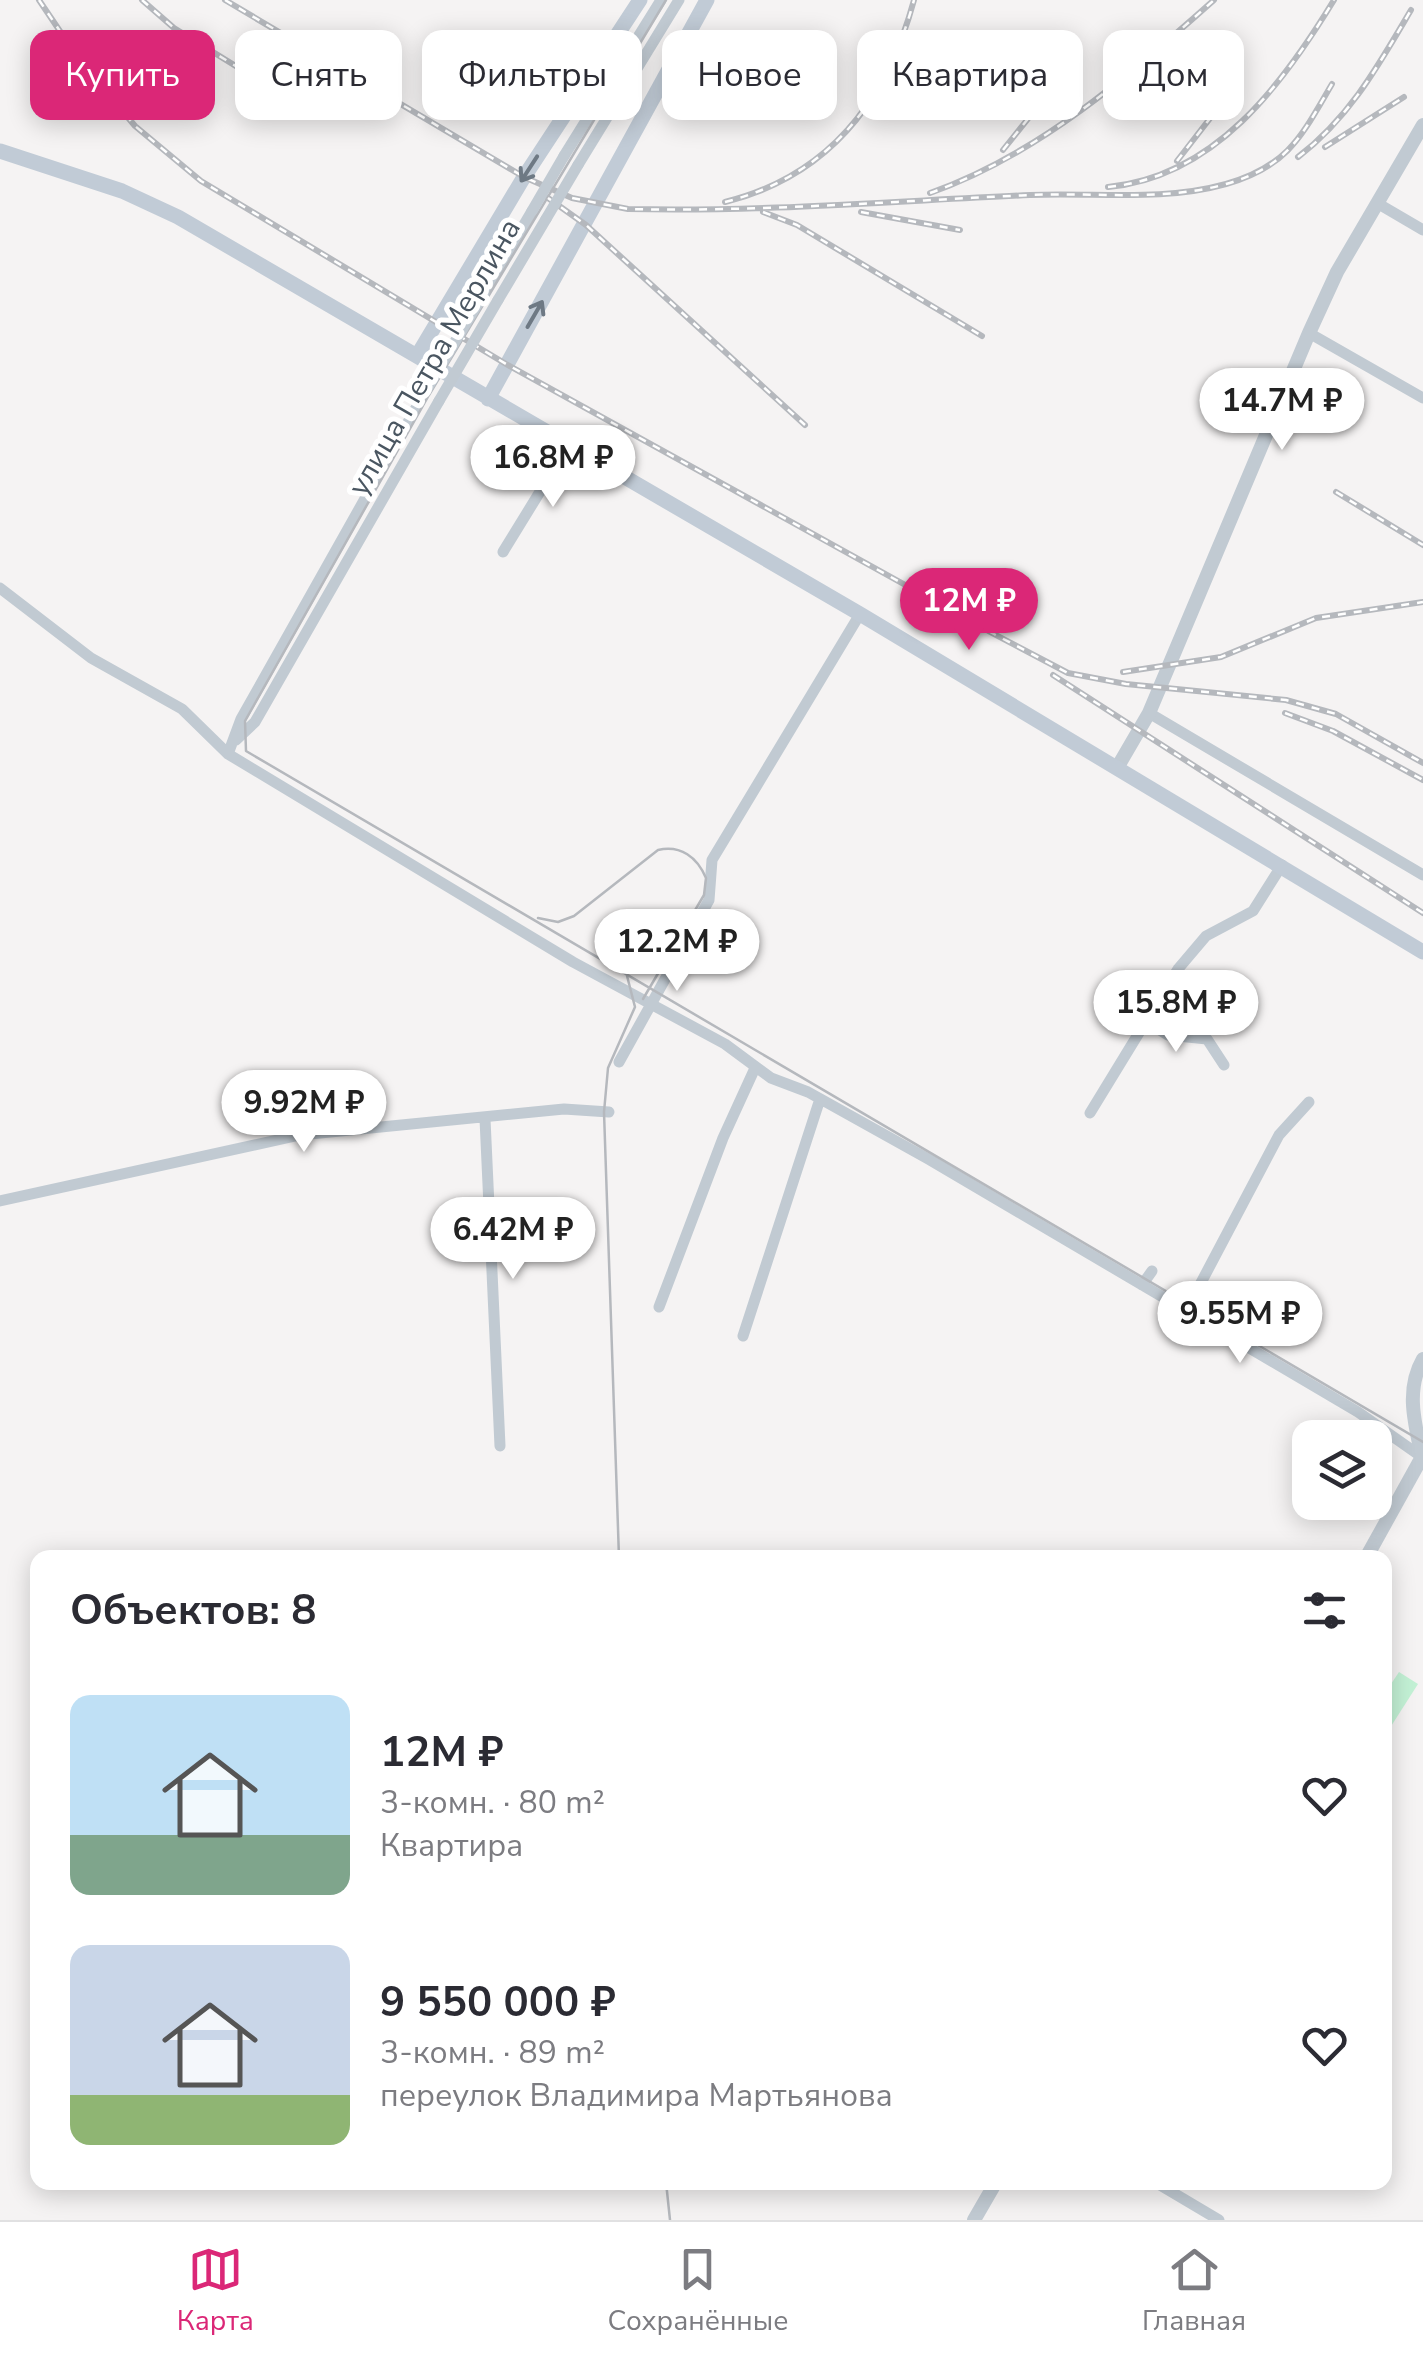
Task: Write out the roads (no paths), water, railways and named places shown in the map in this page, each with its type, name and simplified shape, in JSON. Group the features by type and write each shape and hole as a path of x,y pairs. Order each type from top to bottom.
{"main road":[{"name":"улица Петра Мерлина","path":"417,356 524,177 640,0"},
{"path":"488,400 707,0"},
{"path":"0,151 122,191 178,217 860,614 1423,952"}],"street":[{"name":"улица Петра Мерлина","path":"236,740 240,720 426,392 661,0"},
{"name":"улица Петра Мерлина","path":"228,754 255,722 498,300 679,0"},
{"path":"1117,768 1148,713 1308,332 1423,125"},
{"path":"1377,203 1423,230"},
{"path":"1308,332 1423,398"},
{"path":"503,552 568,446"},
{"path":"0,588 92,658 182,709 228,754 573,962 650,1001 725,1044 756,1068 820,1099 1358,1412 1422,1457"},
{"path":"619,1062 712,894 712,860 860,614"},
{"path":"1148,713 1423,875"},
{"path":"1090,1113 1200,942 1254,911 1282,866"},
{"path":"1147,1022 1168,1034 1207,1039 1224,1065"},
{"path":"659,1307 723,1138 756,1068"},
{"path":"743,1336 820,1099"},
{"path":"1194,1296 1279,1135 1308,1102"},
{"path":"0,1201 300,1135 564,1110 609,1112"},
{"path":"485,1120 500,1446"},
{"path":"1142,1285 1152,1271"},
{"path":"1370,1550 1422,1457 1414,1380 1423,1359"},
{"path":"974,2220 991,2190"},
{"path":"1168,2190 1219,2220"}],"tram line":[{"path":"666,0 429,395 245,721 246,751 1423,1442"},
{"path":"538,918 558,922 574,916 658,850 674,849 693,859 706,878 704,895 643,999"},
{"path":"608,960 641,960 674,935"},
{"path":"619,1550 604,1112 608,1068 635,1007 626,972"},
{"path":"667,2190 670,2220"}],"railway":[{"path":"39,0 76,55 135,126 201,181 506,364 992,633 1068,673 1126,684 1286,700 1336,714 1423,763"},
{"path":"142,0 174,28 235,66"},
{"path":"225,0 524,177 572,198 628,209 779,207 1030,195 1153,195 1202,190 1247,177 1279,158 1302,133 1332,84"},
{"path":"725,202 795,174 848,129 888,70 914,0"},
{"path":"930,193 970,177 1045,135 1116,84 1214,0"},
{"path":"1108,187 1146,180 1213,146 1268,93 1334,0"},
{"path":"1298,157 1348,108 1411,10"},
{"path":"1325,147 1404,97"},
{"path":"1003,150 1027,120"},
{"path":"1177,161 1209,120"},
{"path":"548,198 586,225 805,425"},
{"path":"763,212 797,225 982,336"},
{"path":"861,212 960,230"},
{"path":"1336,492 1423,545"},
{"path":"1123,672 1221,657 1316,618 1423,602"},
{"path":"1053,675 1423,913"},
{"path":"1285,713 1333,731 1423,780"}]}
